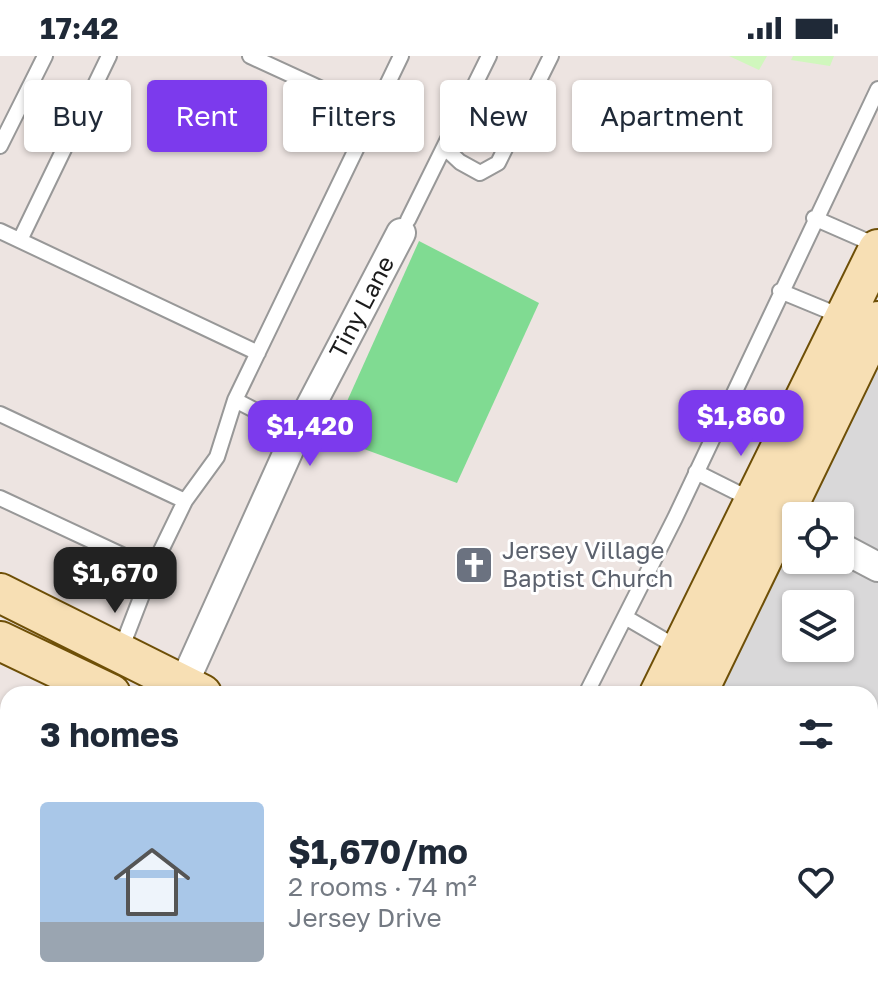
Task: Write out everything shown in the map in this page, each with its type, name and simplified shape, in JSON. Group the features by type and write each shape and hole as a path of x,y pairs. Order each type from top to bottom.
{"street":[{"name":"Tiny Lane","path":"190,686 297,432 404,226"},
{"path":"669,686 696,665 778,514 861,319 878,248"},
{"path":"854,554 878,567"},
{"path":"0,593 119,652 179,686"},
{"path":"0,641 94,686"}],"lane":[{"path":"0,146 45,56"},
{"path":"20,240 109,56"},
{"path":"250,56 302,80"},
{"path":"390,80 401,56"},
{"path":"478,80 489,56"},
{"path":"539,80 551,56"},
{"path":"590,686 696,472 814,218 874,106 878,89"},
{"path":"119,652 152,569 185,501 217,457 235,400 355,152"},
{"path":"404,226 443,152"},
{"path":"449,152 480,173 491,170 503,152"},
{"path":"814,218 878,248"},
{"path":"0,231 258,353"},
{"path":"780,291 861,319"},
{"path":"235,400 297,432"},
{"path":"0,414 185,501"},
{"path":"696,472 778,514"},
{"path":"0,498 152,569"},
{"path":"625,617 696,665"}],"shaded area":[{"path":"878,348 878,686 715,686 782,547 782,574 854,574 854,502 804,502"}],"green space":[{"path":"729,56 767,56 759,70"},
{"path":"793,56 834,56 830,66 791,60"},
{"path":"419,241 539,303 457,483 331,437"}],"place":[{"name":"Jersey Village Baptist Church","path":"474,565"}]}
